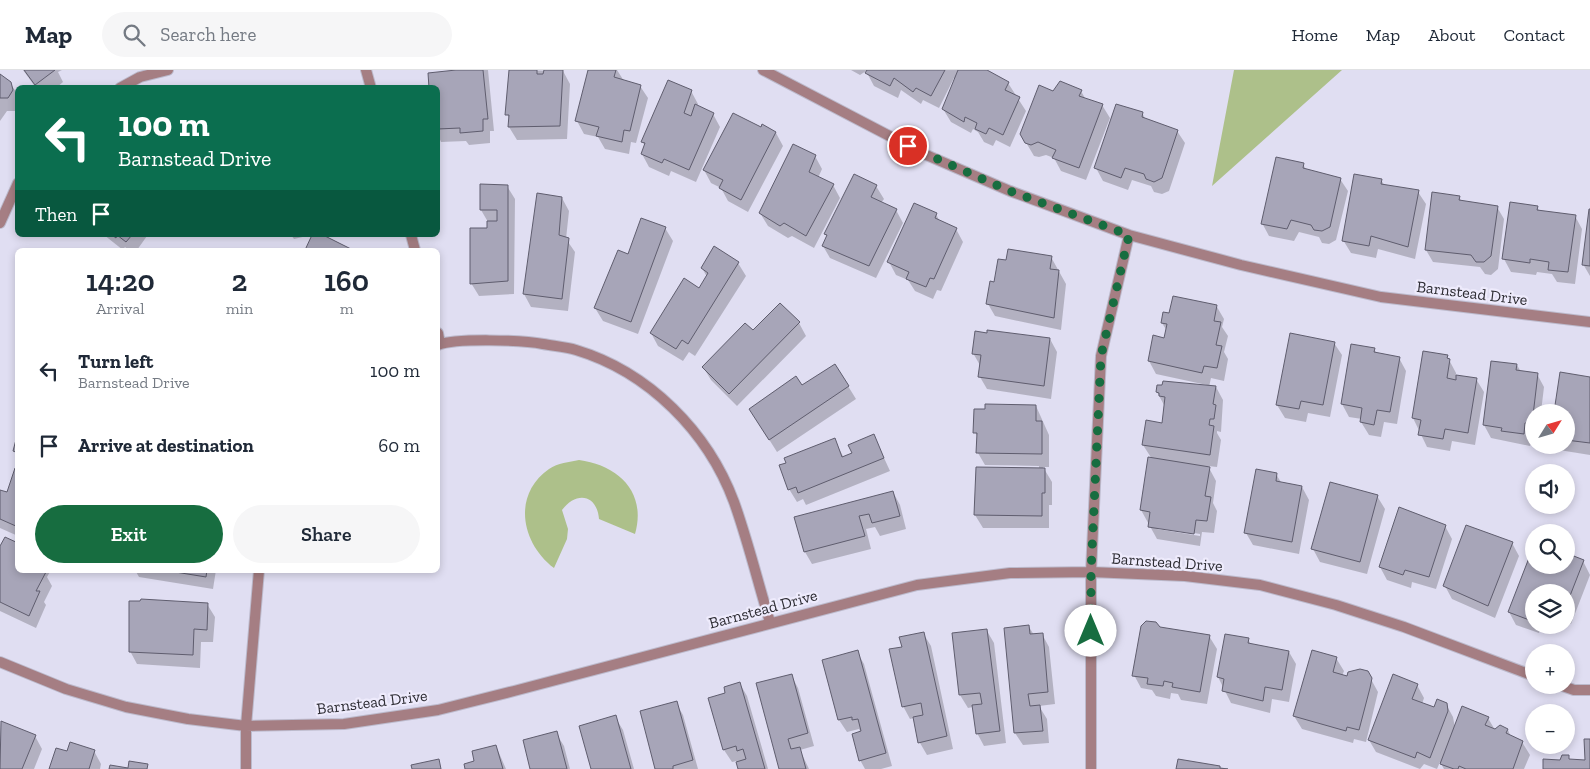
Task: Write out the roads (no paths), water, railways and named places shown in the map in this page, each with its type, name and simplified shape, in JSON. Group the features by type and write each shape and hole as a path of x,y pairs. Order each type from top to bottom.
{"street":[{"path":"125,85 140,77 168,70"},
{"path":"366,70 370,85"},
{"name":"Barnstead Drive","path":"763,70 924,154 1010,191 1129,235 1241,265 1381,297 1590,322"},
{"path":"0,223 15,190"},
{"path":"1091,769 1091,572 1101,356 1129,235"},
{"path":"440,344 524,340 576,350 622,370 655,391 687,422 714,460 734,502 770,622"},
{"name":"Barnstead Drive","path":"0,662 66,689 126,707 188,719 246,726 344,724 438,710 917,585 1010,573 1091,572 1185,576 1260,585 1336,605 1404,627 1525,673"},
{"path":"246,769 246,726 260,573"},
{"path":"1575,690 1590,690"}]}
